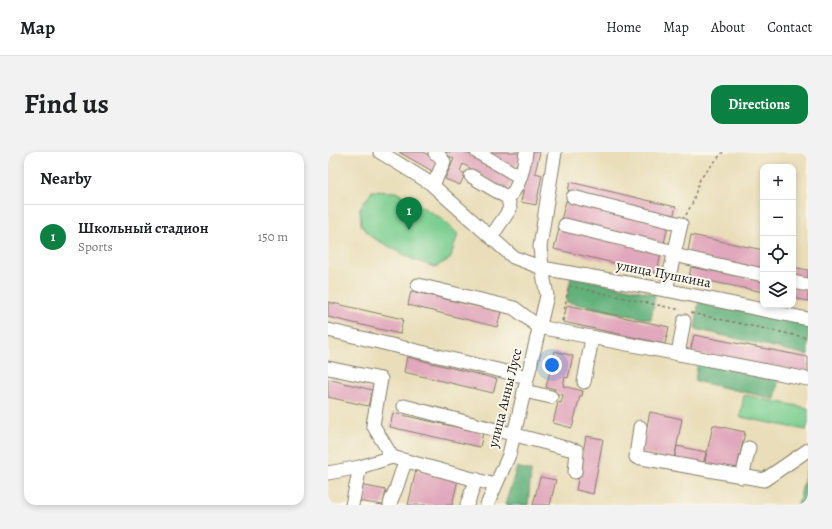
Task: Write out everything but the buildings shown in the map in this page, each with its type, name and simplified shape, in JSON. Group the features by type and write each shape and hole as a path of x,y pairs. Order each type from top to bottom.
{"street":[{"name":"улица Пушкина","path":"380,152 433,185 513,257 542,268 666,290 808,318"},
{"path":"477,152 520,177"},
{"path":"508,198 515,192 524,165 526,152"},
{"path":"542,268 540,247 555,152"},
{"path":"433,185 444,162 438,154 435,153"},
{"path":"471,176 508,198 510,209 491,237"},
{"path":"573,197 681,224 666,290"},
{"path":"565,226 760,274"},
{"name":"улица Анны Лусс","path":"486,505 508,455 547,296 542,268"},
{"path":"796,283 808,285"},
{"path":"418,285 514,308 539,327 808,379"},
{"path":"678,354 684,322"},
{"path":"328,330 527,377"},
{"path":"584,382 592,338"},
{"path":"328,368 381,379 373,425 392,457"},
{"path":"524,391 551,397"},
{"path":"404,406 577,451 575,472"},
{"path":"640,427 636,457 742,477 764,480 808,450"},
{"path":"742,477 748,448"},
{"path":"328,472 360,467 392,457 495,485"},
{"path":"390,505 401,471 406,461"},
{"path":"352,505 360,467"},
{"path":"467,505 476,480"}],"path":[{"path":"681,224 692,204 700,179 723,152"},
{"path":"560,331 569,286 808,338"}],"green space":[{"path":"372,191 396,192 441,218 458,234 450,259 435,267 414,260 370,236 361,225 360,208"},
{"path":"571,277 655,294 651,320 566,302"},
{"path":"699,301 808,325 808,355 695,329"},
{"path":"698,361 779,377 775,399 695,381"},
{"path":"744,395 808,408 808,423 806,430 740,417"},
{"path":"808,464 808,505 798,505"},
{"path":"517,467 531,471 528,505 505,505"}],"place":[{"name":"Школьный стадион","path":"409,230"}]}
